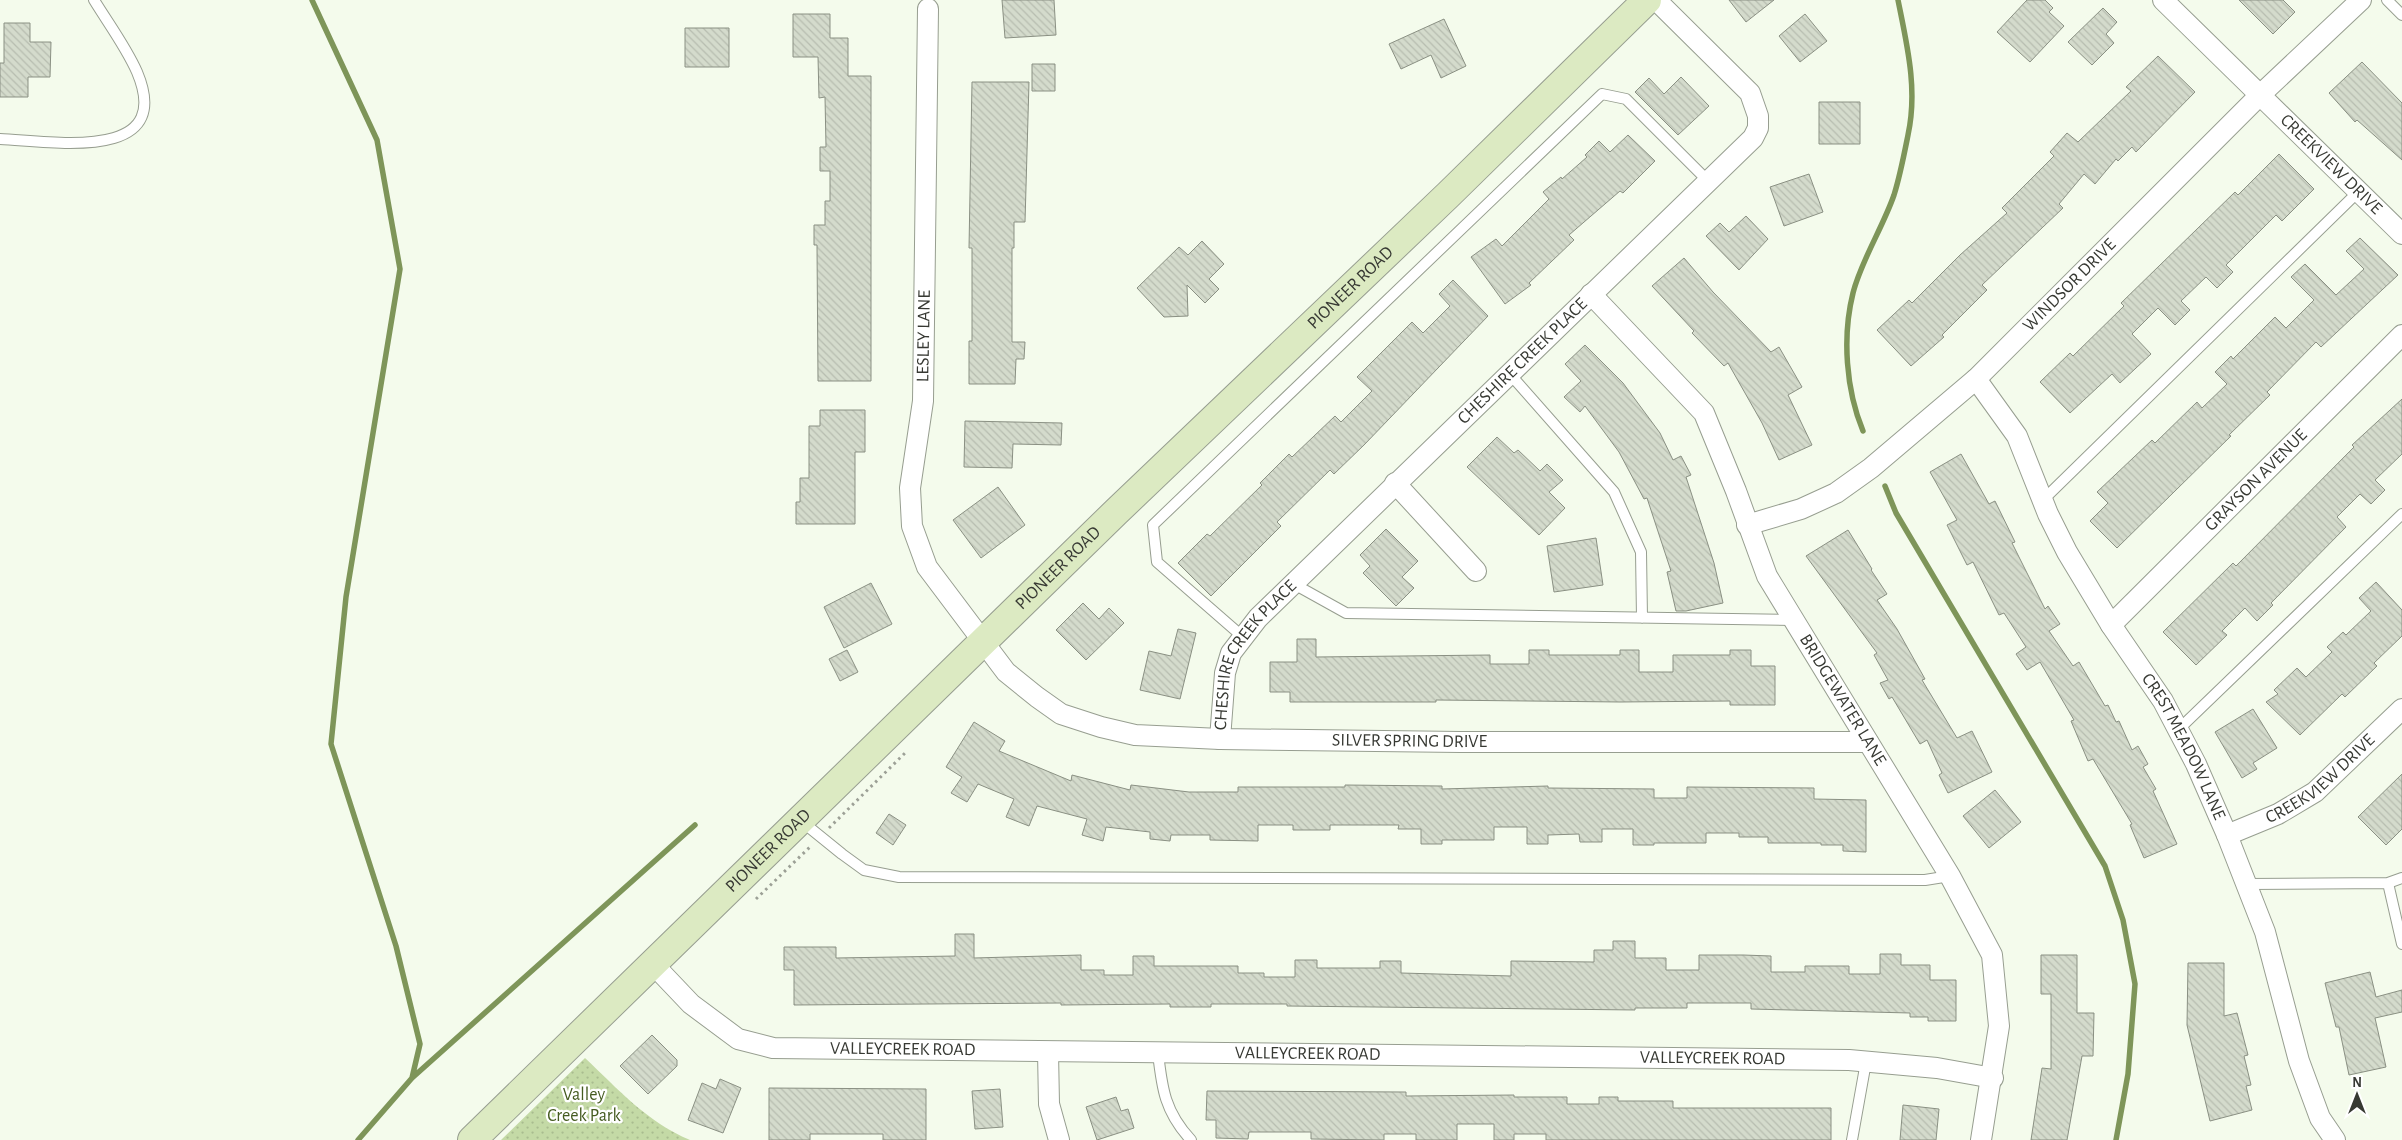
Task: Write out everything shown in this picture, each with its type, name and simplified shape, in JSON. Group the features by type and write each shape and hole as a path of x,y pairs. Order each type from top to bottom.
{"main road":[{"name":"PIONEER ROAD","path":"472,1140 652,963 1448,195 1647,0"}],"street":[{"name":"CHESHIRE CREEK PLACE","path":"1220,739 1224,673 1231,654 1242,637 1292,583 1753,138 1758,128 1758,116 1750,93 1656,0"},
{"name":"CREEKVIEW DRIVE","path":"2163,0 2402,234"},
{"name":"WINDSOR DRIVE","path":"1747,525 1801,509 1836,493 1871,468 1976,379 2259,96 2361,0"},
{"name":"LESLEY LANE","path":"928,9 923,401 910,488 912,526 927,567 984,641"},
{"name":"BRIDGEWATER LANE","path":"1591,294 1704,413 1736,491 1767,576 1950,876 1992,955 1999,1026 1993,1078 1981,1140"},
{"name":"GRAYSON AVENUE","path":"2111,625 2402,335"},
{"name":"CREST MEADOW LANE","path":"1976,379 2017,436 2067,552 2111,625 2140,665 2179,730 2228,835 2265,932 2299,1061 2320,1118 2335,1140"},
{"path":"1395,483 1476,571"},
{"name":"SILVER SPRING DRIVE","path":"984,641 1006,672 1061,714 1101,727 1135,735 1220,739 1460,742 1868,742"},
{"name":"CREEKVIEW DRIVE","path":"2228,835 2278,814 2315,792 2402,709"},
{"name":"VALLEYCREEK ROAD","path":"652,963 691,1004 738,1039 773,1048 1866,1062 1937,1068 1993,1078"},
{"path":"1048,1052 1049,1104 1059,1140"}],"lane":[{"path":"0,138 84,142 111,140 132,130 143,118 145,100 137,72 94,0"},
{"path":"2387,0 2402,15"},
{"path":"1242,637 1157,562 1153,525 1602,94 1626,99 1709,182"},
{"path":"2043,500 2358,192"},
{"path":"1509,373 1614,492 1641,552 1642,618"},
{"path":"2179,730 2402,514"},
{"path":"1292,583 1346,613 1794,620"},
{"path":"800,820 864,870 900,877 1925,880 1950,876"},
{"path":"2246,884 2388,884 2402,878"},
{"path":"2388,884 2402,944"},
{"path":"1158,1053 1162,1092 1174,1120 1191,1140"},
{"path":"1852,1140 1866,1062"}],"green space":[{"name":"Valley Creek Park","path":"585,1058 634,1104 674,1133 690,1140 501,1140"}],"building":[{"path":"1002,0 1054,0 1056,35 1005,38"},
{"path":"1729,0 1774,0 1746,22"},
{"path":"2027,0 2045,0 2053,8 2049,12 2064,26 2030,62 1997,32"},
{"path":"2239,0 2283,0 2295,12 2273,34"},
{"path":"2103,8 2117,22 2106,34 2114,43 2092,65 2068,42"},
{"path":"793,14 830,14 830,38 848,38 848,76 871,76 871,381 818,381 817,245 814,245 814,225 825,225 825,201 830,201 830,171 820,171 820,147 826,147 825,97 819,98 818,57 793,57"},
{"path":"1805,14 1827,41 1800,62 1779,36"},
{"path":"1444,19 1466,66 1441,78 1431,55 1401,69 1389,44"},
{"path":"4,23 30,23 30,42 51,42 50,77 28,77 28,97 0,97 0,63 4,63"},
{"path":"685,28 729,28 729,67 685,67"},
{"path":"2158,56 2195,92 2136,152 2132,147 2118,161 2116,159 2095,184 2084,174 2059,204 2063,208 1982,285 1987,290 1942,335 1944,337 1911,366 1877,330 1909,300 1912,303 1960,255 2007,213 2002,208 2054,156 2050,152 2067,133 2078,142 2131,91 2126,87"},
{"path":"2362,62 2402,103 2402,160 2357,120 2355,122 2329,93"},
{"path":"1032,64 1055,64 1055,91 1032,91"},
{"path":"1681,77 1709,106 1678,135 1635,92 1649,78 1664,94"},
{"path":"972,82 1029,82 1025,222 1014,222 1014,248 1012,248 1012,342 1025,342 1024,359 1016,359 1015,384 969,384 969,341 972,341 972,248 969,248"},
{"path":"1819,102 1860,102 1860,144 1819,144"},
{"path":"1628,135 1655,161 1623,193 1620,191 1569,235 1574,240 1529,283 1531,285 1505,304 1471,257 1496,239 1502,246 1549,199 1543,192 1561,177 1562,179 1587,157 1585,155 1599,141 1610,152"},
{"path":"2279,154 2314,189 2282,221 2276,215 2226,265 2233,272 2217,288 2206,277 2181,301 2190,310 2175,325 2158,308 2132,334 2151,354 2120,383 2112,374 2070,413 2040,382 2070,353 2073,356 2124,306 2121,303 2235,192 2238,195"},
{"path":"1809,174 1823,212 1784,226 1770,187"},
{"path":"1746,216 1768,239 1739,270 1706,236 1720,223 1729,232"},
{"path":"2360,238 2398,275 2321,347 2316,342 2267,392 2270,395 2229,435 2231,436 2117,548 2090,521 2108,503 2097,492 2152,440 2155,443 2197,402 2202,408 2227,384 2215,372 2231,356 2233,359 2275,317 2286,328 2314,300 2291,277 2305,264 2336,295 2364,269 2346,251"},
{"path":"1202,241 1224,264 1209,279 1219,289 1205,303 1187,285 1188,316 1164,317 1137,288 1179,247 1188,255"},
{"path":"1684,258 1713,292 1771,352 1779,347 1802,387 1788,395 1812,445 1779,460 1762,423 1728,363 1724,366 1692,333 1694,331 1652,286"},
{"path":"1453,280 1488,316 1364,445 1334,474 1330,470 1277,522 1281,526 1211,596 1178,563 1207,534 1210,536 1262,485 1260,483 1289,454 1292,457 1335,416 1341,422 1372,391 1357,377 1412,322 1423,333 1450,306 1439,294"},
{"path":"1585,345 1623,383 1660,433 1673,460 1681,456 1691,475 1686,477 1714,563 1723,603 1686,611 1676,611 1667,572 1671,571 1647,498 1644,499 1619,452 1585,406 1580,412 1564,397 1581,381 1565,364"},
{"path":"2402,399 2402,454 2375,480 2385,490 2371,504 2360,494 2337,517 2346,527 2271,603 2273,605 2257,621 2245,608 2222,631 2227,635 2196,665 2163,632 2233,563 2236,566 2354,447 2352,445"},
{"path":"820,410 865,410 865,452 855,452 855,524 796,524 796,502 800,502 800,478 809,478 809,426 820,426"},
{"path":"965,421 1062,423 1061,445 1013,444 1012,468 964,467"},
{"path":"1497,437 1514,453 1518,450 1540,471 1547,464 1563,480 1549,492 1565,508 1539,535 1467,467"},
{"path":"1961,454 1989,504 1995,501 2015,542 2012,543 2045,609 2048,606 2060,624 2049,631 2073,666 2079,662 2105,706 2108,705 2116,722 2119,721 2132,750 2138,746 2148,764 2143,767 2156,789 2153,791 2177,844 2144,858 2130,825 2132,824 2093,759 2088,761 2071,721 2074,720 2040,662 2027,670 2016,654 2026,647 2004,613 1999,615 1973,562 1967,565 1947,525 1957,520 1930,472"},
{"path":"998,487 1025,525 981,558 953,520"},
{"path":"1386,529 1418,561 1402,577 1414,588 1396,606 1363,573 1370,566 1360,555"},
{"path":"1848,530 1887,594 1877,600 1897,629 1925,679 1922,680 1957,738 1972,731 1992,772 1948,793 1939,775 1942,773 1927,740 1920,744 1892,697 1889,699 1880,683 1888,680 1874,655 1877,653 1806,556"},
{"path":"1596,538 1603,585 1554,592 1547,546"},
{"path":"2376,582 2402,610 2402,636 2374,663 2377,666 2345,697 2342,694 2300,735 2266,702 2278,694 2274,690 2297,668 2306,677 2332,652 2327,647 2343,632 2346,635 2371,611 2359,598"},
{"path":"871,583 892,624 844,648 824,607"},
{"path":"1083,603 1099,619 1109,608 1124,623 1086,660 1056,630"},
{"path":"1178,629 1196,633 1180,699 1140,690 1149,651 1171,656"},
{"path":"1297,639 1316,639 1316,657 1490,655 1490,664 1529,664 1529,650 1549,650 1549,655 1620,655 1620,650 1639,650 1639,672 1673,672 1673,655 1730,655 1730,650 1751,650 1751,666 1775,666 1775,705 1730,705 1730,701 1436,700 1436,702 1290,702 1290,692 1270,692 1270,662 1297,662"},
{"path":"847,650 858,672 840,681 829,659"},
{"path":"2253,709 2277,748 2253,763 2257,769 2242,778 2215,732"},
{"path":"974,722 1005,741 999,751 1071,781 1072,775 1130,790 1131,785 1189,792 1238,792 1238,787 1345,787 1345,785 1442,786 1442,789 1548,786 1548,788 1654,789 1654,798 1687,798 1687,787 1814,788 1814,799 1866,800 1866,852 1843,851 1843,845 1768,843 1768,837 1739,837 1739,833 1706,833 1706,843 1633,845 1633,829 1602,829 1602,842 1580,842 1579,834 1548,835 1548,844 1527,844 1527,827 1494,827 1494,840 1442,840 1442,844 1421,844 1421,829 1398,829 1399,825 1330,825 1330,830 1293,830 1293,825 1258,825 1258,841 1210,840 1210,835 1171,835 1170,841 1150,839 1150,832 1106,827 1103,841 1082,835 1087,819 1037,806 1029,826 1006,817 1014,799 978,784 967,802 951,793 962,777 946,767"},
{"path":"2402,774 2402,829 2386,845 2358,817"},
{"path":"1995,790 2021,822 1989,848 1963,816"},
{"path":"889,814 906,825 893,845 876,833"},
{"path":"955,934 974,934 974,958 1081,955 1081,970 1104,970 1104,975 1133,975 1133,956 1154,956 1154,966 1238,966 1238,973 1264,973 1264,977 1295,977 1295,960 1317,960 1317,968 1380,968 1380,961 1401,961 1401,973 1511,976 1511,961 1594,962 1594,950 1613,950 1613,941 1635,941 1635,958 1666,958 1666,970 1699,970 1699,955 1743,955 1771,956 1771,972 1805,972 1805,966 1849,966 1849,974 1880,974 1880,954 1901,954 1901,965 1930,965 1930,980 1956,980 1956,1021 1928,1021 1928,1017 1910,1017 1910,1013 1751,1009 1751,1003 1687,1003 1687,1008 1635,1008 1635,1010 1287,1006 1287,1004 1211,1004 1211,1007 1170,1007 1170,1004 1061,1005 1061,1003 794,1005 794,970 784,970 784,947 836,947 836,958 955,956"},
{"path":"2041,955 2077,955 2077,1013 2094,1013 2093,1056 2082,1056 2067,1140 2031,1140 2042,1068 2051,1069 2051,994 2041,994"},
{"path":"2188,963 2224,963 2224,1016 2237,1013 2248,1055 2244,1056 2251,1085 2246,1086 2252,1110 2210,1121 2187,1025"},
{"path":"2370,972 2376,997 2402,990 2402,1012 2375,1018 2386,1067 2349,1075 2339,1027 2336,1027 2325,983"},
{"path":"652,1035 677,1060 677,1066 648,1094 620,1066"},
{"path":"720,1079 741,1088 723,1133 688,1120 702,1083 716,1089"},
{"path":"769,1088 926,1089 926,1140 883,1140 883,1134 810,1134 810,1140 769,1140"},
{"path":"1000,1089 1003,1127 975,1129 972,1091"},
{"path":"1207,1091 1406,1092 1406,1096 1514,1095 1514,1097 1567,1097 1567,1104 1599,1104 1599,1097 1618,1097 1618,1101 1673,1101 1673,1108 1831,1108 1831,1140 1546,1140 1546,1134 1514,1134 1514,1140 1494,1140 1494,1124 1457,1124 1457,1140 1416,1140 1416,1134 1384,1134 1384,1140 1311,1139 1311,1132 1249,1132 1248,1139 1216,1138 1216,1120 1206,1120"},
{"path":"1116,1097 1121,1111 1128,1109 1134,1128 1097,1140 1086,1107"},
{"path":"1903,1105 1939,1109 1936,1140 1900,1140"}],"waterway":[{"path":"312,0 377,140 400,269 346,597 331,744 396,946 420,1044 412,1078"},
{"path":"1863,431 1849,381 1847,363 1848,327 1853,293 1857,281 1894,195 1911,118 1912,84 1898,0"},
{"path":"1885,486 1896,513 2105,866 2123,920 2135,984 2128,1074 2116,1140"},
{"path":"358,1140 412,1078 695,825"}]}
